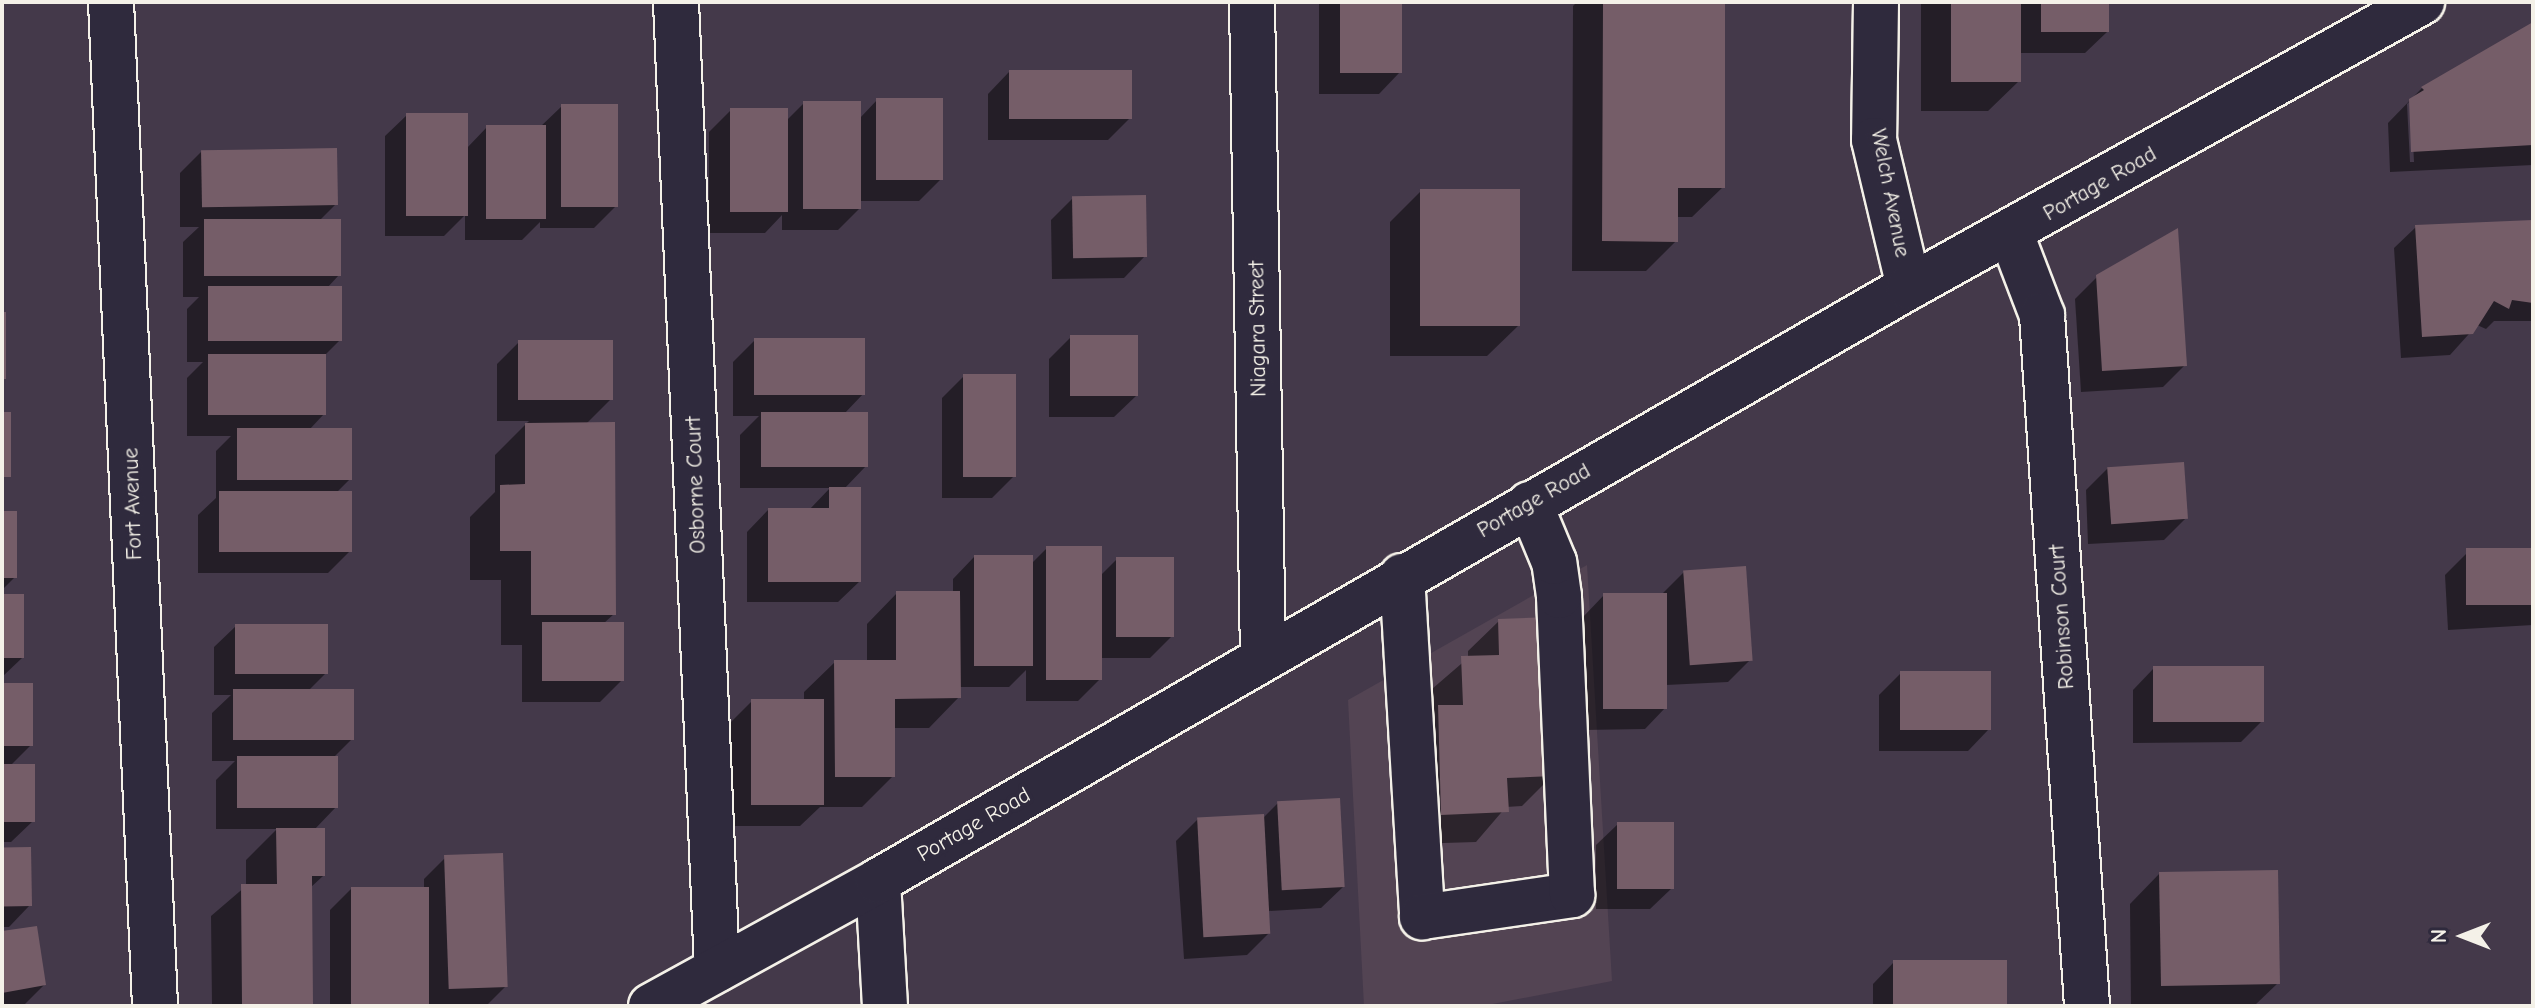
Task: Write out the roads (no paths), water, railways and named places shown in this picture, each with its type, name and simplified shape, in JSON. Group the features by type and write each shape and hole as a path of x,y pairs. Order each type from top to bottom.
{"street":[{"name":"Fort Avenue","path":"111,2 155,1006"},
{"name":"Osborne Court","path":"676,2 717,969"},
{"name":"Niagara Street","path":"1252,2 1263,656"},
{"name":"Welch Avenue","path":"1876,2 1874,140 1909,287"},
{"name":"Portage Road","path":"651,1006 878,881 1263,656 1909,287 2011,234 2422,2"},
{"name":"Robinson Court","path":"2011,234 2042,315 2087,1006"},
{"path":"1402,576 1422,917 1572,895 1559,596 1552,552 1530,504"},
{"path":"878,881 885,1006"}]}
